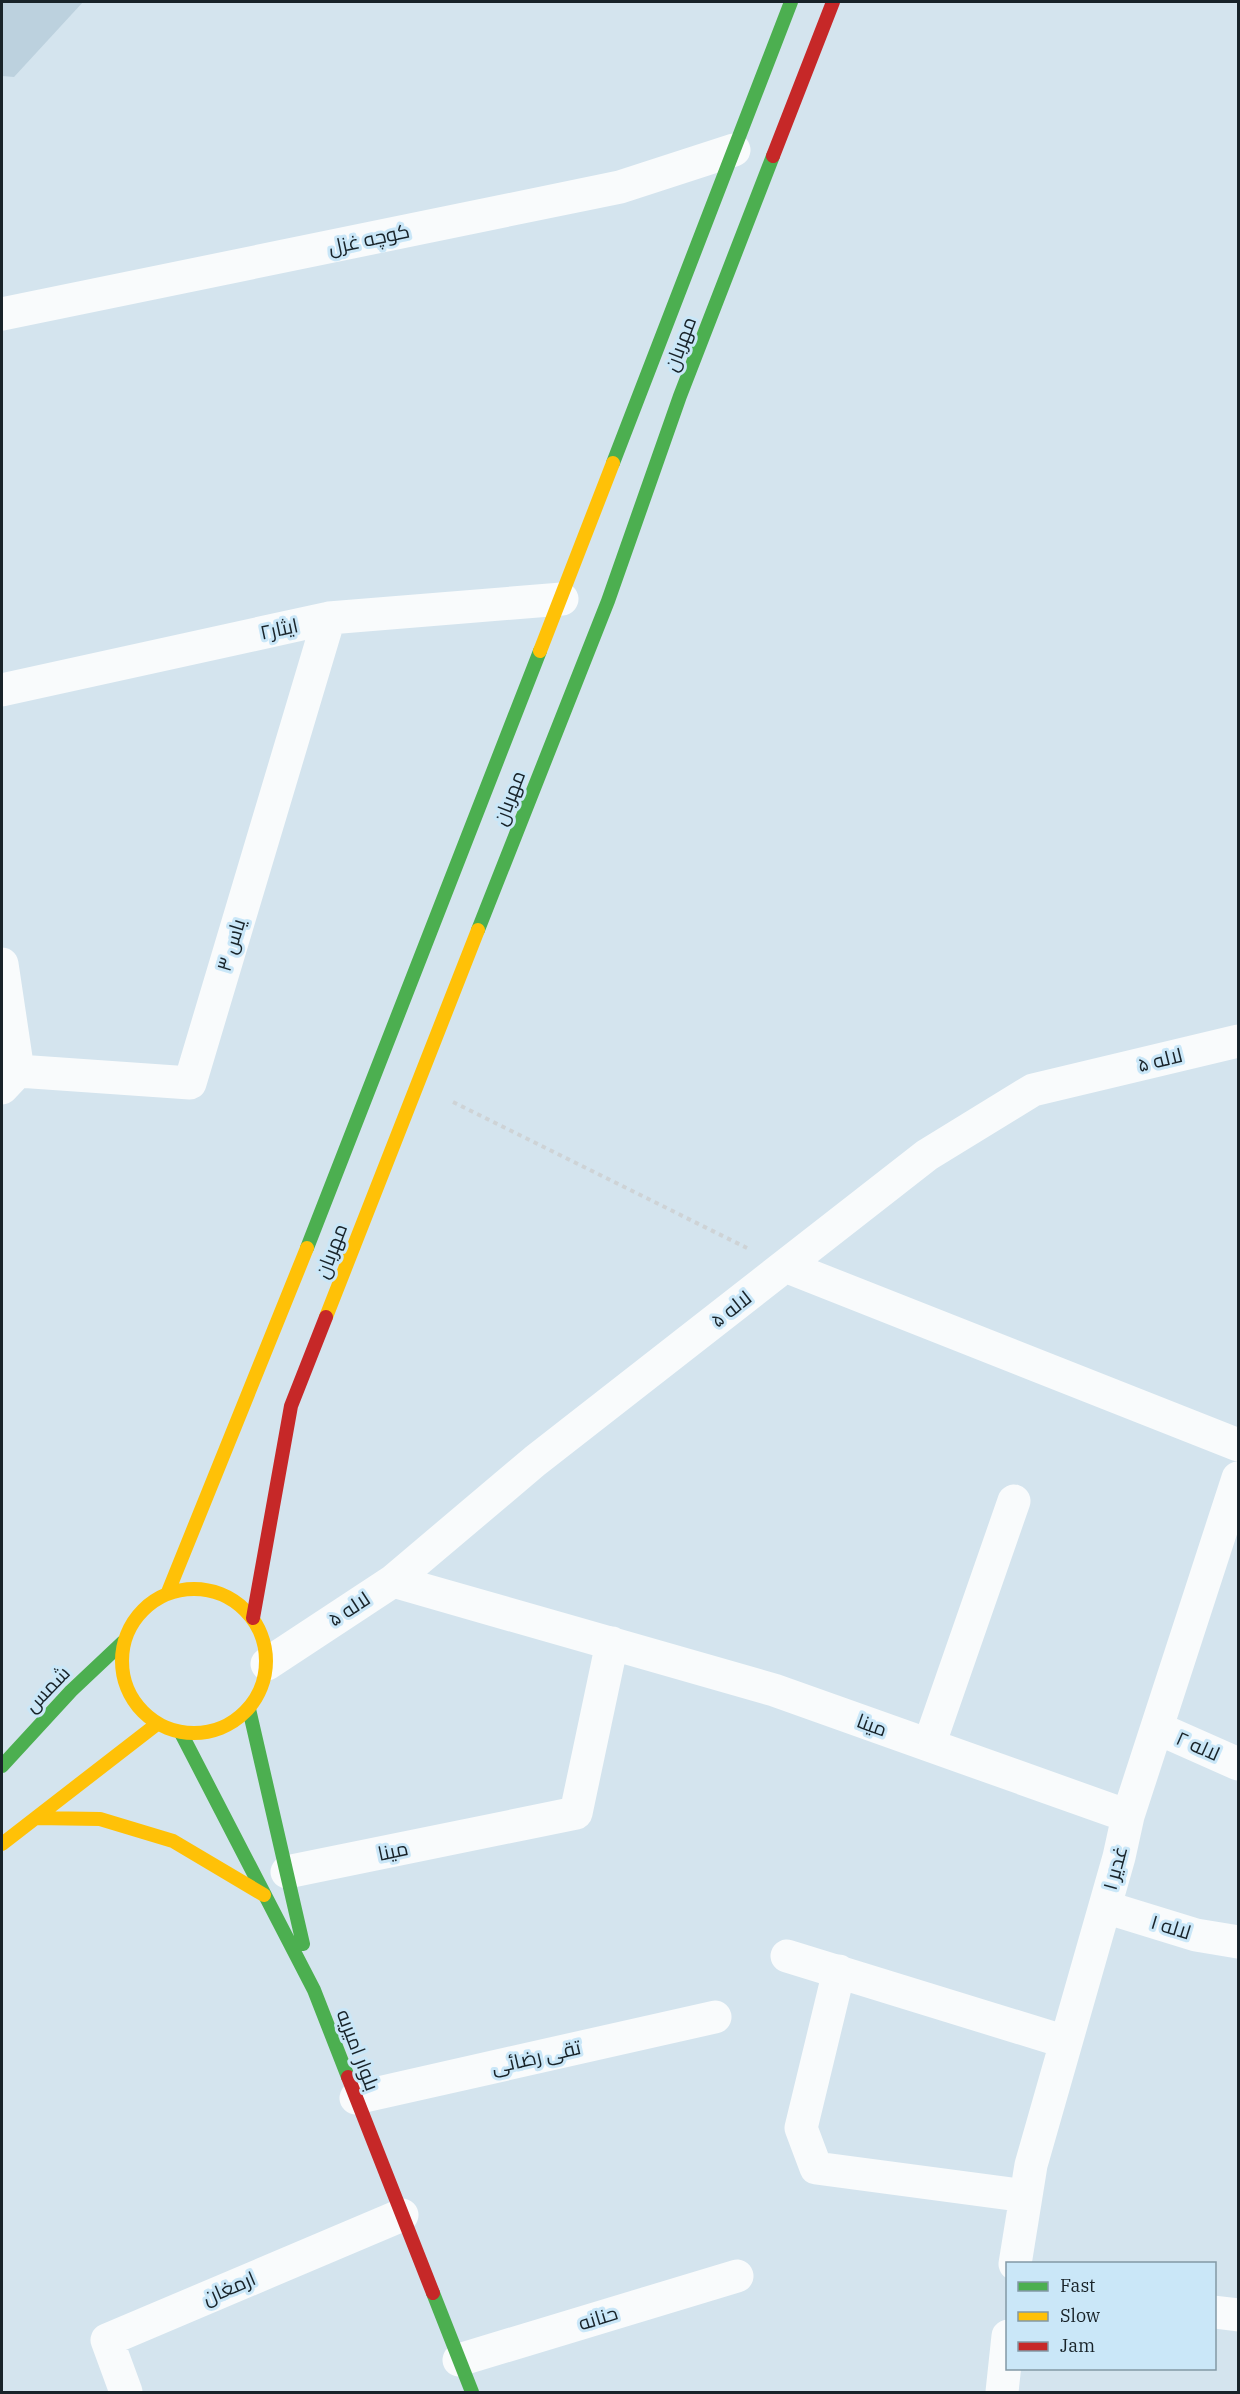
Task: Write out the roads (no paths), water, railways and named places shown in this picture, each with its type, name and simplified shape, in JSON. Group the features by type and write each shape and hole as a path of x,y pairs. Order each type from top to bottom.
{"street":[{"name":"مهربان","path":"168,1592 249,1397 646,388 791,2"},
{"name":"مهربان","path":"252,1618 291,1406 608,601 675,395 833,2"},
{"name":"کوچه غزل","path":"2,314 620,187 734,150"},
{"name":"ایثار۲","path":"2,690 330,618 562,599"},
{"name":"یاس ۳","path":"10,1080 190,1083 330,618"},
{"path":"2,964 10,1080"},
{"name":"لاله ۵","path":"267,1664 393,1581 535,1461 927,1155 1034,1090 1239,1041"},
{"path":"785,1266 1239,1445"},
{"name":"غدیر ۱","path":"1015,2262 1031,2165 1105,1907 1128,1816 1239,1478"},
{"path":"928,1745 1014,1501"},
{"name":"مینا","path":"393,1581 774,1690 1128,1816"},
{"path":"192,1588 215,1592 236,1602 252,1618 263,1639 267,1664 262,1688 249,1709 229,1725 206,1733 181,1733 157,1724 138,1708 126,1688 121,1665 123,1642 132,1621 148,1604 168,1592 192,1588"},
{"name":"شمس","path":"2,1766 71,1691 123,1642"},
{"name":"مینا","path":"276,1884 576,1813 612,1643"},
{"path":"249,1709 276,1884 314,1990"},
{"path":"2,1844 157,1724"},
{"name":"لاله ۲","path":"1157,1728 1239,1764"},
{"name":"بلوار امیریه","path":"181,1733 276,1884 314,1990 472,2392"},
{"path":"36,1818 100,1819 173,1840 276,1884"},
{"name":"لاله ۱","path":"1105,1907 1196,1935 1239,1942"},
{"path":"787,1956 1066,2042"},
{"path":"839,1971 801,2128 816,2168 1026,2196"},
{"name":"تقی رضائی","path":"356,2098 715,2017"},
{"name":"ارمغان","path":"126,2392 107,2340 402,2215"},
{"name":"حنانه","path":"459,2360 737,2276"},
{"path":"1216,2312 1239,2315"},
{"path":"997,2390 1006,2346"}]}
